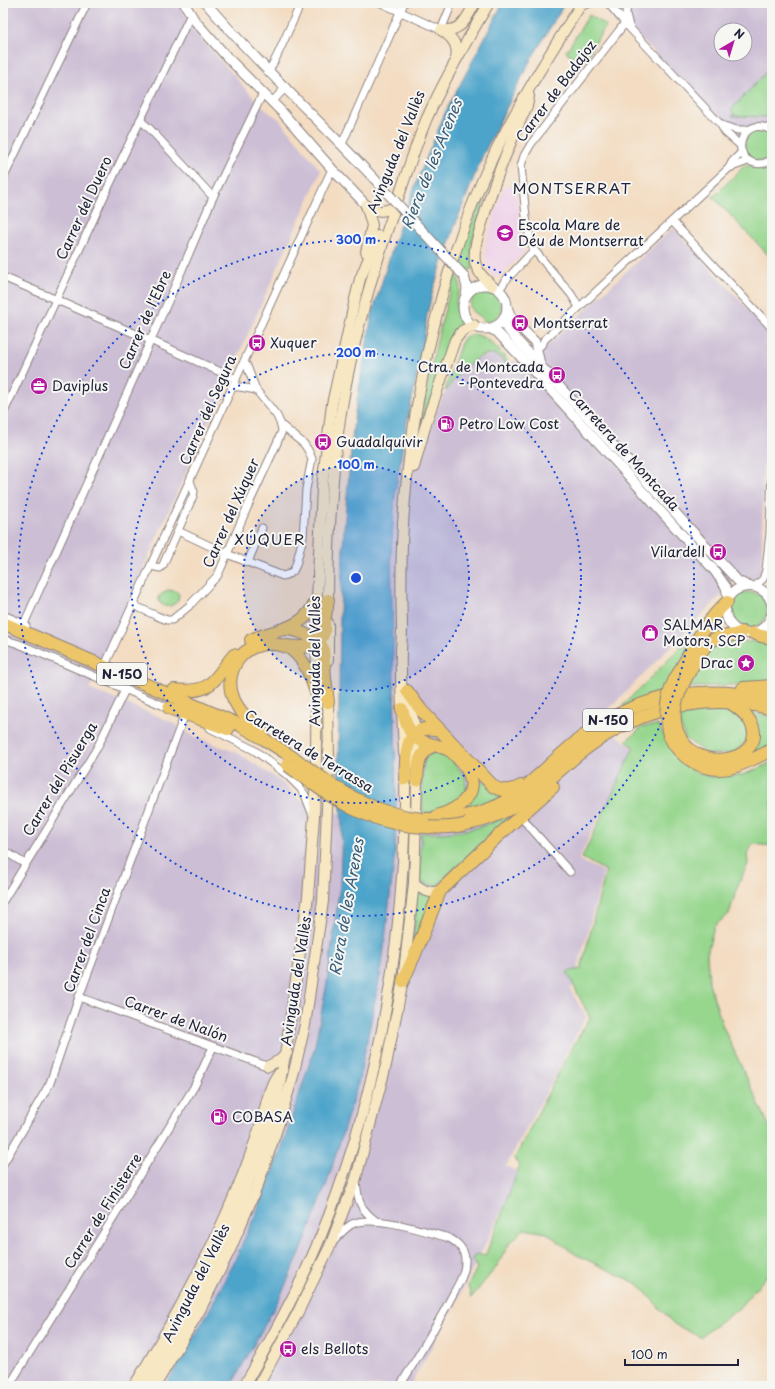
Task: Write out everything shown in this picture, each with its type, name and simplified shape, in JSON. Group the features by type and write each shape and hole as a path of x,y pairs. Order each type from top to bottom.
{"main road":[{"path":"441,30 452,30 459,28 464,23 475,3"},
{"name":"Avinguda del Vallès","path":"323,600 335,457 342,405 362,310 391,208 418,127 456,48 481,3"},
{"name":"Avinguda del Vallès","path":"155,1386 185,1337 217,1279 254,1195 286,1101 305,1025 323,901 329,763 328,702 323,600 322,486 332,404 360,279 391,208 423,128 455,62 489,3"},
{"path":"414,735 413,715 407,691 402,651 401,575 405,502 410,453 421,384 446,283 469,213 495,151 530,87 580,5"},
{"path":"441,30 452,39 456,48 457,54 455,62"},
{"path":"496,288 482,276 477,267 475,252 477,240 501,165 527,106 530,87"},
{"path":"366,205 376,211 391,208"},
{"path":"360,279 372,225 366,205"},
{"path":"405,502 425,427 455,340 462,331 474,325"},
{"path":"174,690 194,691 206,687 215,680 229,660 244,645 254,638 285,629 306,616 323,600"},
{"path":"292,762 245,716 234,700 230,686 231,675 235,664 248,649 265,643 308,647 317,642 323,636 323,600"},
{"path":"728,600 718,610 706,627 674,681 669,693 666,712 673,733 680,737 686,746 700,756 718,760 737,756 746,751 752,740 753,731 751,722 748,718 730,702"},
{"path":"3,625 27,627 174,690 218,711 234,727"},
{"name":"Carretera de Terrassa","path":"3,625 234,727 259,745 292,762 362,803 393,814 423,819 440,815 486,819 515,806 538,789 585,749 607,734 643,715 677,705 696,702 730,702 751,704 772,709"},
{"path":"285,629 302,632 323,648 328,702"},
{"path":"772,638 747,632 715,639 708,643 686,678 675,703 673,733 674,744 686,757 702,765 714,768 737,766 772,750"},
{"name":"Avinguda del Vallès","path":"144,1386 191,1309 227,1234 259,1156 274,1110 278,1080 283,1068 308,897 314,817 317,642"},
{"path":"285,646 296,654 304,664 317,695"},
{"path":"244,1386 287,1307 321,1234 344,1172 362,1109 382,1026 395,946 411,780 402,709 400,669 402,651"},
{"path":"704,692 724,688 772,686"},
{"path":"407,691 421,710 439,730 494,787 500,790 512,790 530,783"},
{"name":"Carretera de Terrassa","path":"292,762 339,802 362,814 376,819 412,826 443,827 461,817 486,811 504,802 522,791 579,740 612,718 652,701 685,693 704,692 744,694 772,699"},
{"path":"168,708 234,727"},
{"path":"402,709 407,725 414,735 421,741 444,748 454,754 471,776 472,785 470,793 462,804 461,817"},
{"path":"258,1386 297,1314 330,1246 356,1178 386,1065 403,981 414,883 411,780 408,744 418,731 426,728 439,730"},
{"path":"403,981 440,891 520,816 589,755 607,734"},
{"path":"411,780 420,758 433,745"},
{"path":"414,883 424,890 434,892 440,891"},
{"path":"134,1386 170,1328 220,1230 238,1188 272,1087 278,1080 266,1065 285,1055 292,1047 306,1012"}],"street":[{"path":"3,179 87,3"},
{"path":"184,3 195,21 227,57 272,102 366,205"},
{"path":"206,3 269,71 342,144 464,276 481,285 496,288 505,298 511,317 539,344"},
{"path":"269,71 301,3"},
{"path":"342,144 404,3"},
{"path":"383,4 441,30 452,3"},
{"path":"580,5 591,3"},
{"path":"607,3 624,23 721,125 748,160 758,164 770,162"},
{"path":"627,3 627,20 630,28"},
{"name":"Carrer del Duero","path":"3,414 55,300 191,14"},
{"name":"Carrer de Badajoz","path":"579,307 571,294 534,250 526,217 521,172 522,160 531,144 624,23"},
{"path":"272,102 286,87"},
{"name":"Carrer de l'Ebre","path":"27,627 213,197 263,93"},
{"path":"140,120 213,197"},
{"path":"721,125 737,130 748,130 760,126 771,129"},
{"path":"729,168 741,149 741,140 748,130"},
{"path":"540,365 538,360 539,344 729,168 748,160"},
{"name":"Carrer del Segura","path":"107,661 332,169"},
{"path":"672,221 772,328"},
{"path":"496,288 505,281 534,250"},
{"path":"3,276 236,379"},
{"path":"464,276 467,288 463,307 464,312 470,322 474,325 489,328 498,324 504,318 507,307"},
{"path":"466,296 472,289 481,285"},
{"name":"Carretera de Montcada","path":"504,318 506,328 730,574 738,581 761,589 771,599"},
{"name":"Carretera de Montcada","path":"489,328 497,332 723,580 726,587 728,600 725,611 727,617 734,628 747,632"},
{"path":"515,338 527,343 539,344"},
{"path":"178,531 227,554 283,576 293,571 296,565 303,537 306,489 312,459 304,444 281,425 270,407 256,390 244,362"},
{"path":"232,387 256,390"},
{"name":"Carrer del Xúquer","path":"133,606 167,620 172,620 185,610 215,579 280,436 282,431 281,425"},
{"path":"728,600 736,590 751,586 763,579 766,570 771,521 772,466"},
{"path":"151,566 160,568 163,565 193,496 194,492 190,482"},
{"path":"248,562 262,528"},
{"path":"770,533 772,547"},
{"path":"747,632 759,631 765,627 772,614"},
{"path":"3,625 19,644"},
{"path":"3,639 19,644 168,708 183,720 198,724 229,737 254,750 266,758 300,788 305,795 314,817"},
{"name":"Carrer del Pisuerga","path":"3,901 97,748 125,690"},
{"name":"Carrer del Cinca","path":"3,1164 50,1083 80,997 183,720"},
{"path":"520,816 570,872"},
{"path":"3,850 25,864"},
{"name":"Carrer de Nalón","path":"80,997 266,1065"},
{"name":"Carrer de Finisterre","path":"9,1386 194,1088 213,1046"},
{"path":"356,1178 359,1203 367,1214 377,1221"},
{"path":"330,1246 351,1224 365,1221 377,1221 446,1237 457,1242 464,1253 465,1267 460,1281 400,1386"}],"shaded area":[{"path":"3,3 178,3 197,34 253,97 270,113 279,119 321,171 89,689 170,721 193,736 238,753 276,778 299,800 341,814 340,885 327,983 314,1050 282,1147 257,1211 234,1262 208,1313 165,1386 3,1386"},
{"path":"611,3 772,3 772,156 736,136 635,33"},
{"name":"Escola Mare de Déu de Montserrat","path":"512,186 516,190 520,227 527,245 522,248 525,251 523,254 500,276 493,277 487,264 485,245 503,188"},
{"path":"673,228 772,335 772,426 763,471 762,571 755,580 751,581 740,576 612,706 595,718 633,748 604,809 592,830 579,860 604,872 573,986 570,989 586,1017 506,1166 518,1172 498,1219 452,1311 410,1386 231,1386 279,1299 303,1246 328,1180 359,1079 382,966 395,852 396,806 391,555 395,495 405,436 426,442 435,413 446,391 450,384 470,363 476,359 493,354 499,356 505,363 525,360 545,348"}],"green space":[{"path":"589,15 606,25 583,63 566,52"},
{"path":"772,66 772,117 732,116 735,114 731,110"},
{"path":"761,130 772,136 772,155 764,160 757,161 747,152 745,145 747,138 752,133"},
{"path":"745,165 770,169 772,168 772,259 713,197"},
{"path":"491,177 471,246 473,269 467,270 460,263 462,252 469,230"},
{"path":"456,273 460,283 460,290 456,307 461,323 454,332 455,334 419,433 439,332"},
{"path":"482,291 495,294 501,304 499,315 489,322 484,321 480,316 471,310 470,307 470,303 474,297"},
{"path":"473,334 479,335 489,341 509,362 505,363 501,358 491,354 484,355 468,365 446,391 445,390 461,343 465,337"},
{"path":"168,590 176,591 179,594 178,601 171,606 164,606 159,602 159,596"},
{"path":"749,592 759,595 764,600 767,610 764,620 759,625 749,628 739,625 734,620 731,610 734,600 739,595"},
{"path":"711,615 664,692 623,707 623,705"},
{"path":"726,641 772,642 772,682 686,688 710,647"},
{"path":"706,712 727,712 741,717 749,729 748,740 732,754 707,754 685,738 677,716"},
{"path":"750,712 772,717 772,746 736,762 748,754"},
{"path":"658,725 674,754 694,771 712,777 742,775 772,762 772,846 753,844 747,854 748,864 738,885 729,914 714,926 707,954 709,983 723,1027 772,1132 772,1270 737,1310 700,1337 674,1324 638,1284 575,1254 547,1233 524,1229 509,1244 497,1266 471,1298 468,1286 477,1268 472,1259 476,1254 485,1256 500,1219 519,1167 515,1158 568,1054 590,1018 567,972 581,969 606,871 582,858 634,747 626,741 642,727"},
{"path":"437,752 447,755 465,776 466,789 458,801 434,812 422,813 422,776 424,762 428,756"},
{"path":"473,774 507,795 488,805 457,812"},
{"path":"512,814 437,885 430,885 420,881 421,833 445,833 468,830"},
{"path":"417,890 433,895 412,949"}],"water":[{"name":"Riera de les Arenes","path":"503,3 565,3 530,61 482,157 457,220 433,290 427,315 423,346 403,442 395,495 391,555 395,731 395,852 382,966 359,1080 328,1180 303,1246 279,1299 231,1386 165,1386 208,1313 234,1262 257,1211 282,1147 314,1050 327,983 340,885 342,825 338,772 340,612 344,528 354,418 372,314 398,230 445,113"}],"place":[{"name":"Escola Mare de Déu de Montserrat","path":"505,233"},
{"name":"Montserrat","path":"520,323"},
{"name":"Xuquer","path":"257,343"},
{"name":"Ctra. de Montcada - Pontevedra","path":"557,375"},
{"name":"Daviplus","path":"39,386"},
{"name":"Petro Low Cost","path":"446,424"},
{"name":"Guadalquivir","path":"323,442"},
{"name":"Vilardell","path":"718,552"},
{"name":"SALMAR Motors, SCP","path":"650,633"},
{"name":"Drac","path":"746,663"},
{"name":"COBASA","path":"219,1117"},
{"name":"els Bellots","path":"288,1349"}],"district":[{"name":"MONTSERRAT","path":"572,189"},
{"name":"XÚQUER","path":"270,540"}]}
